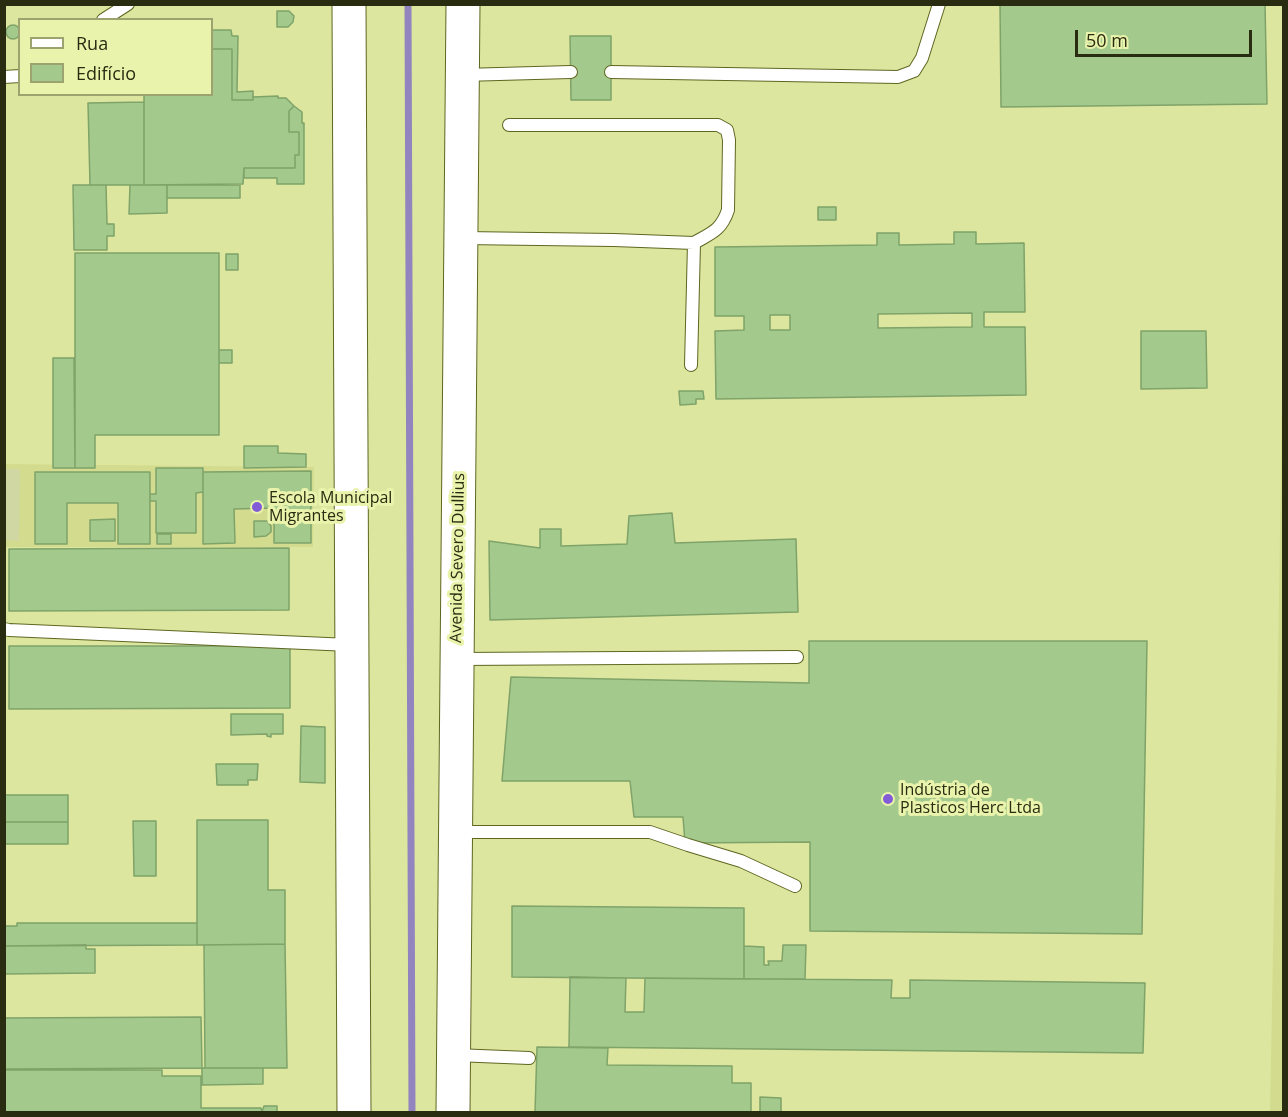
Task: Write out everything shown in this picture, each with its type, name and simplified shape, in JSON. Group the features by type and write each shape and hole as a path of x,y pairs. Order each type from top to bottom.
{"main road":[{"path":"349,4 354,1113"},
{"name":"Avenida Severo Dullius","path":"453,1113 463,4"}],"lane":[{"path":"106,18 128,4"},
{"path":"611,72 898,77 914,71 922,58 939,4"},
{"path":"462,75 571,72"},
{"path":"461,238 694,243 717,229 724,221 728,210 729,140 727,130 718,125 509,125"},
{"path":"691,365 694,243"},
{"path":"4,629 352,645"},
{"path":"457,659 797,657"},
{"path":"455,831 650,832 741,861 795,886"},
{"path":"453,1055 529,1058"}],"shaded area":[{"path":"1283,325 1284,1112 1270,1112 1277,731"},
{"path":"5,464 314,467 313,547 5,547"},
{"path":"5,469 20,469 19,541 5,540"}],"building":[{"path":"1000,4 1265,4 1267,104 1001,107"},
{"path":"277,11 289,11 294,16 293,22 288,27 277,27"},
{"path":"10,25 16,25 18,37 10,39 6,35 6,29"},
{"path":"213,30 231,30 232,36 238,36 237,92 253,91 253,100 232,100 232,49 213,49"},
{"path":"570,36 611,36 611,100 571,100"},
{"path":"213,49 232,49 232,100 253,100 253,97 278,96 278,98 286,98 294,106 289,111 289,132 299,132 299,155 295,155 295,168 244,168 243,184 144,185 144,96 213,96"},
{"path":"144,102 144,185 90,185 88,103"},
{"path":"294,106 302,112 302,123 304,123 304,184 277,184 277,178 244,178 244,168 295,168 295,155 299,155 299,132 289,132 289,111"},
{"path":"73,185 106,185 107,224 114,224 114,236 107,236 107,250 74,250"},
{"path":"130,185 167,185 167,213 129,214"},
{"path":"167,185 240,185 240,198 167,198"},
{"path":"818,207 836,207 836,220 818,220"},
{"path":"954,232 976,232 976,244 1024,243 1025,312 984,312 984,327 1025,327 1026,395 716,399 715,331 744,330 744,316 715,316 715,247 877,245 877,233 899,233 899,245 954,244","holes":["972,313 972,327 878,328 878,314","770,315 790,315 790,330 770,330"]},
{"path":"75,253 219,253 219,435 95,435 95,468 75,468"},
{"path":"226,254 238,254 238,270 226,270"},
{"path":"1141,331 1206,331 1207,388 1141,389"},
{"path":"219,350 232,350 232,363 219,363"},
{"path":"53,358 74,358 75,468 53,468"},
{"path":"679,391 703,391 704,399 696,399 696,404 680,405"},
{"path":"244,446 278,446 278,453 306,454 306,467 244,468"},
{"path":"156,468 203,468 203,492 196,493 196,533 156,533 156,501 150,501 150,494 156,494"},
{"name":"Escola Municipal Migrantes","path":"311,471 311,543 274,543 274,508 234,509 235,543 203,544 203,472"},
{"path":"35,472 150,472 150,544 118,544 118,503 67,503 67,544 35,544"},
{"path":"672,513 675,543 796,539 798,612 490,620 489,541 540,548 540,529 561,529 561,546 627,544 629,516"},
{"path":"115,519 115,541 90,541 90,520"},
{"path":"254,521 267,521 271,526 271,532 266,536 254,537"},
{"path":"157,534 171,534 171,544 157,544"},
{"path":"289,548 289,610 9,611 9,549"},
{"name":"Indústria de Plasticos Herc Ltda","path":"809,641 1147,641 1142,934 810,931 810,842 685,843 683,817 634,817 630,781 502,781 511,677 809,683"},
{"path":"9,646 290,646 290,708 9,709"},
{"path":"231,714 283,714 283,734 271,734 271,737 267,734 231,735"},
{"path":"301,726 325,727 325,783 300,782"},
{"path":"216,764 258,764 257,780 248,780 248,785 217,785"},
{"path":"4,795 68,795 68,822 4,822"},
{"path":"197,820 268,820 268,890 285,890 285,944 197,945"},
{"path":"133,821 156,821 156,876 134,876"},
{"path":"4,822 68,822 68,844 4,844"},
{"path":"512,906 744,908 744,979 512,977"},
{"path":"17,923 197,923 197,945 4,946 4,926 17,926"},
{"path":"285,944 287,1068 205,1068 204,945"},
{"path":"86,945 86,949 95,949 95,973 4,974 4,946"},
{"path":"783,945 806,945 805,979 744,979 744,946 764,947 764,965 769,965 768,961 782,961"},
{"path":"570,977 626,978 625,1012 644,1012 645,978 892,980 891,998 910,998 910,980 1145,983 1143,1053 569,1047"},
{"path":"201,1017 202,1068 4,1069 4,1018"},
{"path":"537,1047 608,1048 607,1065 732,1066 732,1083 751,1083 751,1112 535,1112"},
{"path":"202,1068 263,1068 263,1084 202,1085"},
{"path":"4,1070 162,1070 162,1076 201,1076 201,1108 261,1108 262,1112 4,1112"},
{"path":"760,1097 781,1098 781,1112 760,1112"},
{"path":"264,1106 277,1106 277,1112 262,1112"}],"waterway":[{"path":"408,4 412,1112"}],"place":[{"name":"Escola Municipal Migrantes","path":"257,507"},
{"name":"Indústria de Plasticos Herc Ltda","path":"888,799"}]}
